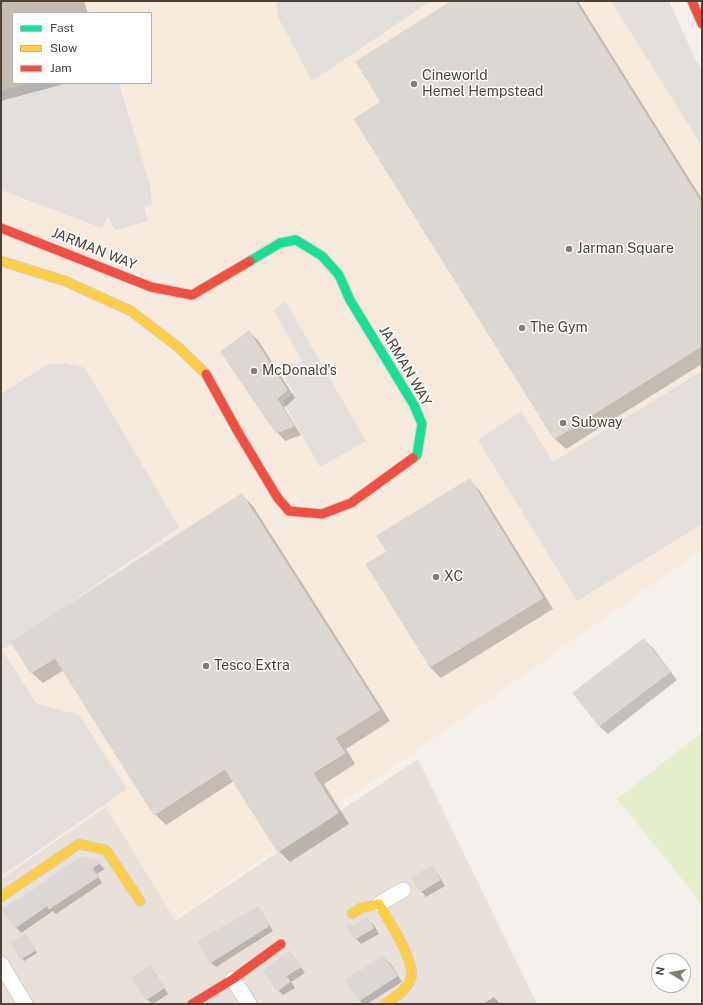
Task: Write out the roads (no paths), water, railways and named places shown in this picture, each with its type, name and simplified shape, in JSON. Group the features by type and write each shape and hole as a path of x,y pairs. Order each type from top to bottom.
{"street":[{"path":"692,1 702,24"},
{"name":"JARMAN WAY","path":"1,228 151,287 192,295 280,243 296,240 322,256 340,275 350,300 414,405 422,424 417,454 351,503 322,514 289,511 277,497 238,432 206,374 178,347 131,311 65,281 1,261"},
{"path":"1,897 79,844 106,850 140,901"},
{"path":"352,914 361,908 379,904 403,890"},
{"path":"379,904 406,952 412,968 412,976 400,994 385,1004"},
{"path":"192,1004 233,978 281,944"},
{"path":"1,964 25,1004"},
{"path":"233,978 249,1004"}],"place":[{"name":"Cineworld Hemel Hempstead","path":"414,84"},
{"name":"Jarman Square","path":"569,249"},
{"name":"The Gym","path":"522,328"},
{"name":"McDonald's","path":"254,371"},
{"name":"Subway","path":"563,423"},
{"name":"XC","path":"436,577"},
{"name":"Tesco Extra","path":"206,666"}]}
